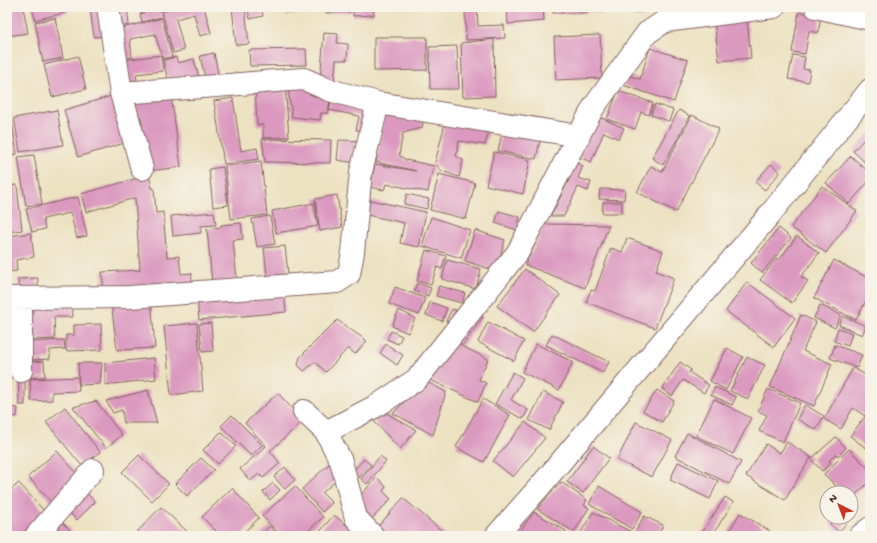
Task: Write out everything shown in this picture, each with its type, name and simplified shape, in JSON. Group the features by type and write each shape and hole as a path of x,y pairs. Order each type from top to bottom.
{"street":[{"path":"108,7 121,93 142,169"},
{"path":"326,432 378,405 417,379 518,252 593,108 647,33 665,21 774,7"},
{"path":"816,7 870,19"},
{"path":"121,93 304,79 329,90 378,103 579,136"},
{"path":"496,536 542,484 767,218 870,90"},
{"path":"21,371 14,298 130,297 338,282 349,274 353,252 361,172 378,103"},
{"path":"304,411 326,432 341,461 356,518 374,536"},
{"path":"36,536 94,470"},
{"path":"860,536 870,528"}],"building":[{"path":"7,7 23,7 28,33 7,36"},
{"path":"32,7 67,7 68,12 35,20"},
{"path":"104,7 107,36 94,37 90,8"},
{"path":"115,7 127,7 129,25 118,27"},
{"path":"150,7 160,7 162,17 142,22 140,14 151,11"},
{"path":"177,7 204,7 211,33 200,36 194,14 176,19 184,50 173,53 162,12"},
{"path":"232,7 245,7 249,44 236,45"},
{"path":"247,7 261,7 263,16 250,19"},
{"path":"284,7 296,7 296,13 284,12"},
{"path":"325,7 351,7 351,12 325,13"},
{"path":"353,7 373,7 374,15 353,16"},
{"path":"465,7 477,7 478,26 504,25 505,38 466,40"},
{"path":"507,7 543,7 544,21 508,24"},
{"path":"552,7 587,7 587,13 553,13"},
{"path":"591,7 618,7 618,10 591,12"},
{"path":"630,7 642,7 643,12 630,13"},
{"path":"799,12 821,16 818,33 809,31 805,54 792,52"},
{"path":"55,18 63,58 43,62 35,22"},
{"path":"162,18 172,57 163,59 155,34 130,39 132,57 122,59 118,29"},
{"path":"747,18 751,58 719,61 714,21"},
{"path":"324,33 338,34 337,43 348,44 347,60 336,60 334,83 320,82"},
{"path":"600,35 602,78 556,80 554,37"},
{"path":"374,37 427,37 427,70 374,71"},
{"path":"494,39 495,96 463,97 461,43"},
{"path":"457,46 459,89 430,89 429,47"},
{"path":"650,48 688,60 674,102 623,85 626,75 640,79"},
{"path":"306,49 307,65 250,66 249,50"},
{"path":"214,53 219,79 206,82 200,56"},
{"path":"161,55 163,71 136,74 138,88 126,89 122,60"},
{"path":"793,55 805,57 803,69 810,70 808,82 788,79"},
{"path":"78,56 86,89 52,97 44,65"},
{"path":"176,57 178,63 194,59 200,81 170,89 163,60"},
{"path":"285,85 289,137 263,138 263,125 257,125 255,87"},
{"path":"312,87 331,94 328,113 321,113 320,120 292,117 288,88"},
{"path":"618,91 653,103 649,115 641,112 635,129 607,119"},
{"path":"115,95 128,142 78,157 64,110"},
{"path":"171,95 181,167 149,171 141,117 137,118 135,101"},
{"path":"332,97 369,105 368,132 356,130 359,116 329,110"},
{"path":"233,98 241,151 257,148 259,159 224,164 214,101"},
{"path":"655,104 673,110 669,121 651,115"},
{"path":"7,109 10,109 17,154 7,156"},
{"path":"57,110 63,145 20,152 14,118"},
{"path":"679,110 690,116 663,165 652,158"},
{"path":"384,114 424,119 422,128 403,133 399,155 406,160 434,166 428,192 386,184 384,190 370,187 375,164 416,171 376,162"},
{"path":"692,115 719,129 676,212 637,192 651,166 662,172"},
{"path":"597,116 624,128 619,139 604,132 591,162 579,157"},
{"path":"446,119 490,127 485,145 459,141 456,156 463,160 459,177 442,171 435,163"},
{"path":"503,128 541,136 536,159 498,151"},
{"path":"870,133 869,152 870,167 853,151"},
{"path":"262,139 331,140 330,163 265,162"},
{"path":"339,140 365,141 362,164 337,160"},
{"path":"494,152 530,160 523,194 486,185"},
{"path":"34,155 42,204 26,206 18,157"},
{"path":"851,156 870,173 870,180 849,204 826,183"},
{"path":"261,161 267,215 231,219 225,166"},
{"path":"577,163 583,166 578,178 591,182 588,191 578,187 564,216 551,216"},
{"path":"771,164 780,172 765,190 755,182"},
{"path":"223,167 228,205 213,207 209,169"},
{"path":"439,174 475,183 466,219 430,210"},
{"path":"149,175 152,188 154,188 156,213 163,212 167,257 179,256 181,274 192,273 191,288 104,292 102,272 140,270 135,198 86,212 81,194"},
{"path":"17,185 22,230 7,232 7,186"},
{"path":"822,186 857,211 826,253 791,227"},
{"path":"600,189 625,190 624,200 599,199"},
{"path":"407,194 429,199 427,209 404,204"},
{"path":"337,195 342,227 320,231 315,199"},
{"path":"78,197 87,236 77,238 70,213 43,219 45,229 32,232 26,209"},
{"path":"370,200 426,212 419,247 400,243 404,223 367,215"},
{"path":"603,202 622,202 622,213 602,213"},
{"path":"314,203 318,226 276,233 272,211"},
{"path":"499,211 520,217 517,230 495,223"},
{"path":"214,212 216,225 201,226 201,233 173,236 171,216"},
{"path":"270,216 275,244 257,247 252,219"},
{"path":"431,217 470,230 461,258 422,246"},
{"path":"241,223 243,239 233,240 237,280 212,283 207,229 221,227 221,225"},
{"path":"545,224 609,225 585,288 525,265"},
{"path":"779,228 791,238 762,273 751,263"},
{"path":"475,230 505,240 496,271 465,261"},
{"path":"31,233 34,257 16,260 17,271 7,272 7,236"},
{"path":"797,236 819,253 801,277 808,281 792,303 760,280 777,258 779,260"},
{"path":"627,238 663,251 656,271 674,278 655,328 586,302 591,290 595,291 611,248 622,252"},
{"path":"285,246 288,274 267,276 264,248"},
{"path":"426,250 446,256 442,269 437,267 431,285 417,281"},
{"path":"447,260 481,269 476,289 442,279"},
{"path":"834,260 870,279 870,293 856,320 814,298"},
{"path":"525,269 560,295 533,332 497,306"},
{"path":"38,278 38,292 19,293 18,279"},
{"path":"747,282 795,318 774,347 726,311"},
{"path":"417,283 431,288 428,296 414,291"},
{"path":"439,286 465,293 462,303 436,296"},
{"path":"395,287 425,298 419,315 389,304"},
{"path":"284,290 286,312 199,320 197,298"},
{"path":"151,299 155,348 117,350 111,301"},
{"path":"72,301 73,317 54,317 55,339 26,340 25,303"},
{"path":"430,302 447,308 442,321 426,315"},
{"path":"820,305 841,315 835,328 814,318"},
{"path":"452,309 458,311 452,324 446,321"},
{"path":"399,310 415,318 408,333 392,326"},
{"path":"474,310 483,317 463,345 453,338"},
{"path":"801,315 816,322 803,351 832,364 814,406 770,387"},
{"path":"843,316 866,326 862,335 839,325"},
{"path":"870,316 870,325 866,323"},
{"path":"337,320 367,341 355,354 348,348 326,372 315,362 304,371 298,365 300,357"},
{"path":"488,322 524,341 514,361 478,342"},
{"path":"197,323 203,391 171,395 164,326"},
{"path":"211,323 213,351 202,352 199,324"},
{"path":"101,324 102,350 66,351 66,335 74,335 74,325"},
{"path":"838,328 852,333 848,346 834,341"},
{"path":"391,331 402,336 398,344 387,339"},
{"path":"552,334 609,362 603,373 546,345"},
{"path":"64,340 65,349 50,350 50,359 30,360 29,342"},
{"path":"452,341 488,359 479,380 486,383 478,402 426,378"},
{"path":"386,344 403,355 397,365 380,353"},
{"path":"536,344 573,362 559,390 522,372"},
{"path":"835,345 862,355 857,368 830,358"},
{"path":"727,348 743,357 726,390 710,381"},
{"path":"747,357 765,365 748,399 730,391"},
{"path":"154,358 156,379 105,385 105,363"},
{"path":"44,361 45,377 28,378 27,362"},
{"path":"680,362 691,370 689,372 709,385 704,393 683,380 672,396 662,389"},
{"path":"78,363 102,363 100,384 79,385"},
{"path":"853,368 870,377 870,407 865,416 853,408 841,429 824,419"},
{"path":"513,372 523,378 511,400 528,410 523,419 495,404"},
{"path":"18,376 25,376 25,405 19,405"},
{"path":"78,377 79,391 52,392 52,400 31,401 30,379"},
{"path":"425,381 446,392 433,435 393,413"},
{"path":"715,387 736,397 732,405 711,395"},
{"path":"768,389 800,403 783,442 759,431 767,415 758,411"},
{"path":"148,390 157,423 124,423 122,410 113,413 106,401"},
{"path":"657,390 674,401 662,422 643,411"},
{"path":"543,392 563,402 549,430 529,420"},
{"path":"278,393 303,421 270,451 280,463 263,478 259,474 250,481 240,469 266,446 245,423"},
{"path":"483,399 510,415 484,462 456,447"},
{"path":"714,399 751,418 733,454 696,436"},
{"path":"96,401 122,435 106,448 73,407"},
{"path":"805,405 824,416 816,430 797,419"},
{"path":"7,407 18,408 17,417 7,416"},
{"path":"65,407 100,452 82,466 46,422"},
{"path":"381,410 416,430 400,449 371,418"},
{"path":"868,413 870,414 870,451 850,436"},
{"path":"232,415 262,445 251,456 221,426"},
{"path":"525,422 545,438 513,477 493,461"},
{"path":"636,422 672,440 652,477 617,460"},
{"path":"221,432 236,446 218,464 203,450"},
{"path":"687,433 741,462 729,484 675,456"},
{"path":"836,437 846,448 838,456 836,454 829,461 831,463 822,471 811,459"},
{"path":"787,442 811,457 785,500 746,476 766,444 780,453"},
{"path":"593,446 609,458 583,493 567,482"},
{"path":"849,449 870,470 870,481 859,491 859,485 835,485 824,474"},
{"path":"57,451 80,477 52,503 28,477"},
{"path":"139,455 169,484 152,501 122,472"},
{"path":"380,456 386,461 367,484 361,479"},
{"path":"201,458 214,470 187,496 175,484"},
{"path":"364,459 371,465 359,478 352,472"},
{"path":"678,462 718,481 710,499 670,480"},
{"path":"329,464 340,477 322,493 332,503 322,512 302,489"},
{"path":"285,467 295,480 285,489 274,477"},
{"path":"377,477 386,487 383,491 391,499 367,524 359,497"},
{"path":"561,482 587,500 584,505 589,508 574,532 537,509"},
{"path":"19,483 46,513 19,536 15,536 7,527 7,493"},
{"path":"273,483 280,490 270,500 263,492"},
{"path":"295,486 323,517 309,530 312,533 309,536 281,536 262,516"},
{"path":"599,486 642,512 632,529 589,504"},
{"path":"232,488 259,518 240,536 221,536 202,517"},
{"path":"85,491 95,502 77,520 67,510"},
{"path":"725,497 733,502 712,536 700,536"},
{"path":"403,498 448,536 380,536 374,531"},
{"path":"161,507 192,536 133,536"},
{"path":"534,512 566,531 564,536 516,536"},
{"path":"593,512 631,532 629,536 584,536 580,534"},
{"path":"740,513 778,536 726,536"},
{"path":"334,515 355,532 351,536 316,536"},
{"path":"644,516 663,525 658,536 633,536"},
{"path":"60,520 72,532 68,536 44,536"},
{"path":"831,525 845,525 839,532"},
{"path":"270,526 278,536 259,536"}]}
